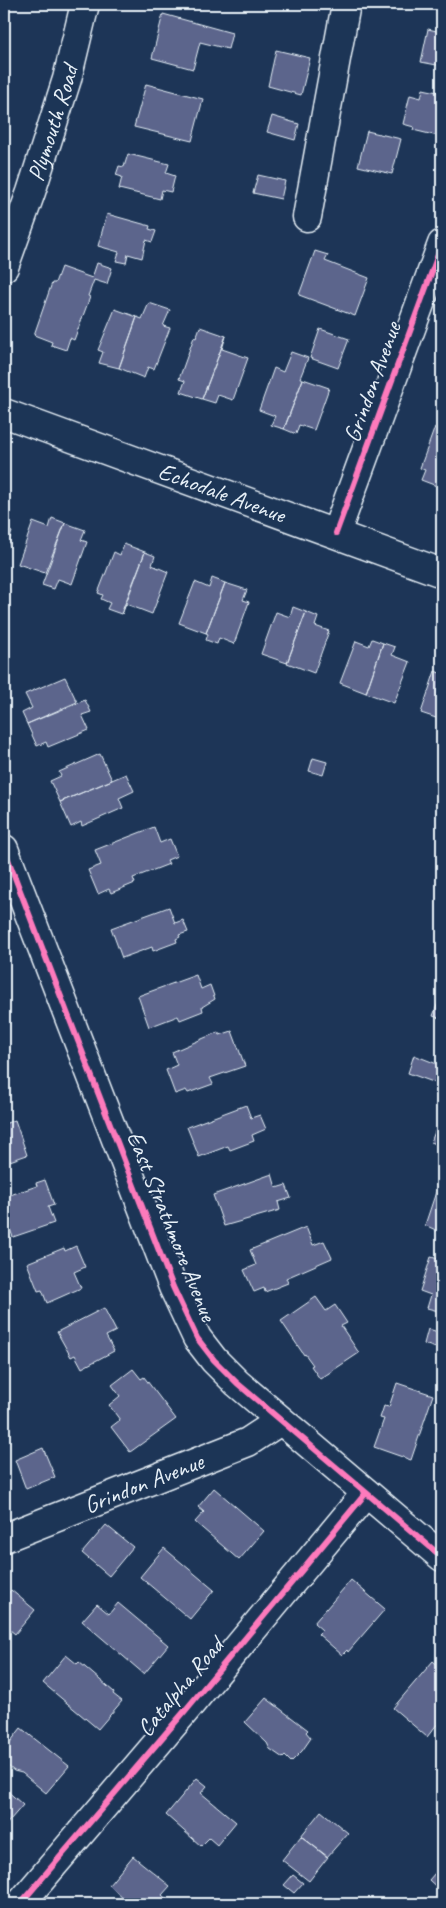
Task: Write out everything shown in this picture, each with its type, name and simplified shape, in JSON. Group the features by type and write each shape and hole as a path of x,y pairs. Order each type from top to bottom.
{"street":[{"name":"Plymouth Road","path":"4,267 31,192 67,79 85,4"},
{"path":"307,217 346,4"},
{"name":"Grindon Avenue","path":"336,534 442,244"},
{"name":"Echodale Avenue","path":"4,413 442,573"},
{"name":"East Strathmore Avenue","path":"5,856 157,1246 185,1315 197,1338 214,1360 280,1421 366,1493 441,1550"},
{"name":"Grindon Avenue","path":"4,1538 248,1442 280,1421"},
{"name":"Catalpha Road","path":"20,1904 184,1712 366,1493"}],"building":[{"path":"4,4 9,6 5,16 4,15"},
{"path":"163,14 232,33 228,49 200,42 193,69 152,58"},
{"path":"442,24 442,66 421,62 428,29 441,32"},
{"path":"276,50 310,58 301,95 268,86"},
{"path":"146,84 203,99 192,141 134,127"},
{"path":"423,89 442,93 442,137 413,130 414,127 403,124 410,95 421,98"},
{"path":"272,116 299,124 295,140 267,132"},
{"path":"367,131 401,139 392,174 358,166"},
{"path":"128,154 169,164 166,173 175,176 171,192 162,190 160,199 119,189 122,177 116,175 119,166 124,167"},
{"path":"258,175 285,181 281,199 253,193"},
{"path":"107,214 150,226 149,229 156,231 152,242 146,240 142,258 128,254 126,263 116,261 119,252 98,246"},
{"path":"315,251 328,255 325,261 369,278 355,316 299,295"},
{"path":"97,263 112,268 107,284 94,280 88,296 90,297 74,340 70,338 66,350 51,345 52,342 34,335 52,283 55,283 61,267 92,278"},
{"path":"149,303 170,310 163,326 170,328 154,369 148,367 144,378 119,368 137,317 142,319"},
{"path":"115,309 137,317 119,368 99,363 103,352 98,350"},
{"path":"200,327 226,336 202,399 181,392 185,381 179,379 194,337 196,338"},
{"path":"320,329 349,339 338,368 310,358"},
{"path":"226,336 222,349 248,358 233,400 218,395 215,403 202,399"},
{"path":"291,352 308,358 300,378 303,379 284,429 271,425 275,416 259,410 274,368 283,372"},
{"path":"303,379 329,388 314,430 299,425 296,434 284,429"},
{"path":"435,427 442,429 442,488 421,480 425,470 420,468"},
{"path":"4,499 8,501 4,521"},
{"path":"52,518 65,523 45,573 18,564 33,522 49,528"},
{"path":"65,523 85,530 81,540 87,542 72,584 58,579 54,589 42,585"},
{"path":"4,529 12,532 4,555"},
{"path":"124,544 145,552 121,614 107,609 110,603 101,599 103,595 98,593 114,552 120,555"},
{"path":"145,552 155,556 152,565 168,572 152,614 126,604 122,614"},
{"path":"212,578 225,583 206,633 179,623 195,582 209,588"},
{"path":"225,583 247,590 243,600 249,602 234,644 219,638 217,644 206,640 208,634 206,633"},
{"path":"293,607 306,612 287,663 261,654 276,612 290,617"},
{"path":"306,612 318,617 315,626 329,631 314,673 287,663"},
{"path":"372,639 383,643 366,693 340,683 356,641 369,646"},
{"path":"383,643 395,647 392,655 410,662 394,703 366,693"},
{"path":"435,671 442,674 442,720 421,713"},
{"path":"65,677 77,702 27,724 22,713 32,708 25,694"},
{"path":"85,700 91,712 82,715 89,730 48,747 46,742 37,746 27,724"},
{"path":"100,754 112,780 60,802 50,781 61,776 59,772"},
{"path":"313,758 327,762 323,775 309,771"},
{"path":"126,774 134,791 119,798 123,808 82,826 81,822 71,827 60,802"},
{"path":"154,827 160,843 170,839 177,856 167,860 169,864 133,878 135,883 111,893 109,889 98,894 88,870 101,865 95,850"},
{"path":"169,907 175,923 183,920 188,932 179,935 180,937 176,939 177,942 153,951 152,947 122,958 111,928"},
{"path":"196,975 201,989 210,985 215,999 202,1007 203,1011 180,1020 178,1016 149,1027 138,996"},
{"path":"442,992 442,1019 433,1016"},
{"path":"232,1031 245,1066 210,1078 213,1084 188,1093 186,1090 175,1094 166,1070 177,1065 172,1052 218,1032 220,1035"},
{"path":"414,1055 442,1066 436,1083 408,1073"},
{"path":"4,1059 8,1071 4,1072"},
{"path":"246,1105 251,1118 260,1115 266,1129 252,1135 254,1141 230,1150 228,1146 199,1157 187,1127"},
{"path":"442,1117 442,1146 431,1142"},
{"path":"15,1120 27,1155 4,1163 4,1124"},
{"path":"272,1174 276,1188 286,1185 291,1198 278,1202 280,1210 224,1226 213,1195"},
{"path":"45,1180 54,1205 48,1207 54,1223 13,1237 9,1227 4,1229 4,1197 37,1186 36,1183"},
{"path":"436,1192 442,1194 442,1233 425,1225"},
{"path":"306,1227 313,1245 324,1241 332,1258 286,1278 288,1283 265,1292 264,1288 254,1292 244,1270 256,1265 250,1250"},
{"path":"76,1246 85,1267 74,1272 81,1288 47,1303 42,1290 38,1291 27,1263 64,1248 65,1251"},
{"path":"431,1257 442,1260 442,1312 427,1308 431,1295 420,1291"},
{"path":"316,1297 326,1311 335,1305 347,1323 341,1326 359,1353 320,1379 311,1366 313,1365 281,1321"},
{"path":"104,1308 116,1331 106,1336 114,1351 82,1368 75,1355 71,1357 57,1332"},
{"path":"428,1329 442,1333 442,1350 424,1344"},
{"path":"133,1369 141,1379 144,1377 176,1419 130,1452 111,1427 120,1420 109,1405 120,1396 112,1385"},
{"path":"397,1383 433,1395 411,1460 374,1447 384,1419 380,1418 384,1406 389,1407"},
{"path":"43,1448 55,1477 26,1489 15,1460"},
{"path":"214,1488 264,1531 239,1560 195,1522 204,1512 198,1507"},
{"path":"106,1525 133,1547 109,1576 82,1553"},
{"path":"164,1548 214,1590 190,1619 140,1577"},
{"path":"351,1580 385,1609 348,1652 347,1650 342,1655 318,1634 322,1630 314,1623"},
{"path":"11,1590 35,1610 15,1634 4,1625 4,1599"},
{"path":"118,1603 168,1645 144,1674 82,1621 97,1604 109,1614"},
{"path":"66,1655 77,1664 79,1662 122,1701 98,1729 43,1683"},
{"path":"433,1661 442,1669 442,1718 427,1737 393,1708"},
{"path":"266,1698 308,1730 306,1732 311,1738 291,1762 285,1756 283,1758 270,1749 267,1743 245,1722"},
{"path":"21,1728 69,1766 46,1793 22,1773 14,1771 8,1766 4,1750"},
{"path":"197,1778 207,1786 201,1793 236,1822 217,1845 209,1838 201,1846 166,1815"},
{"path":"4,1788 23,1805 4,1827"},
{"path":"321,1811 348,1833 327,1857 301,1836"},
{"path":"301,1836 328,1857 309,1881 282,1860"},
{"path":"133,1856 170,1886 162,1895 172,1904 129,1904 109,1885"},
{"path":"442,1865 442,1892 429,1880"},
{"path":"293,1875 303,1883 294,1893 284,1885"}],"cycle path":[{"path":"336,533 442,244"},
{"path":"4,849 173,1287 197,1338 214,1360 237,1383 442,1557"},
{"path":"20,1904 184,1712 366,1493"}]}
